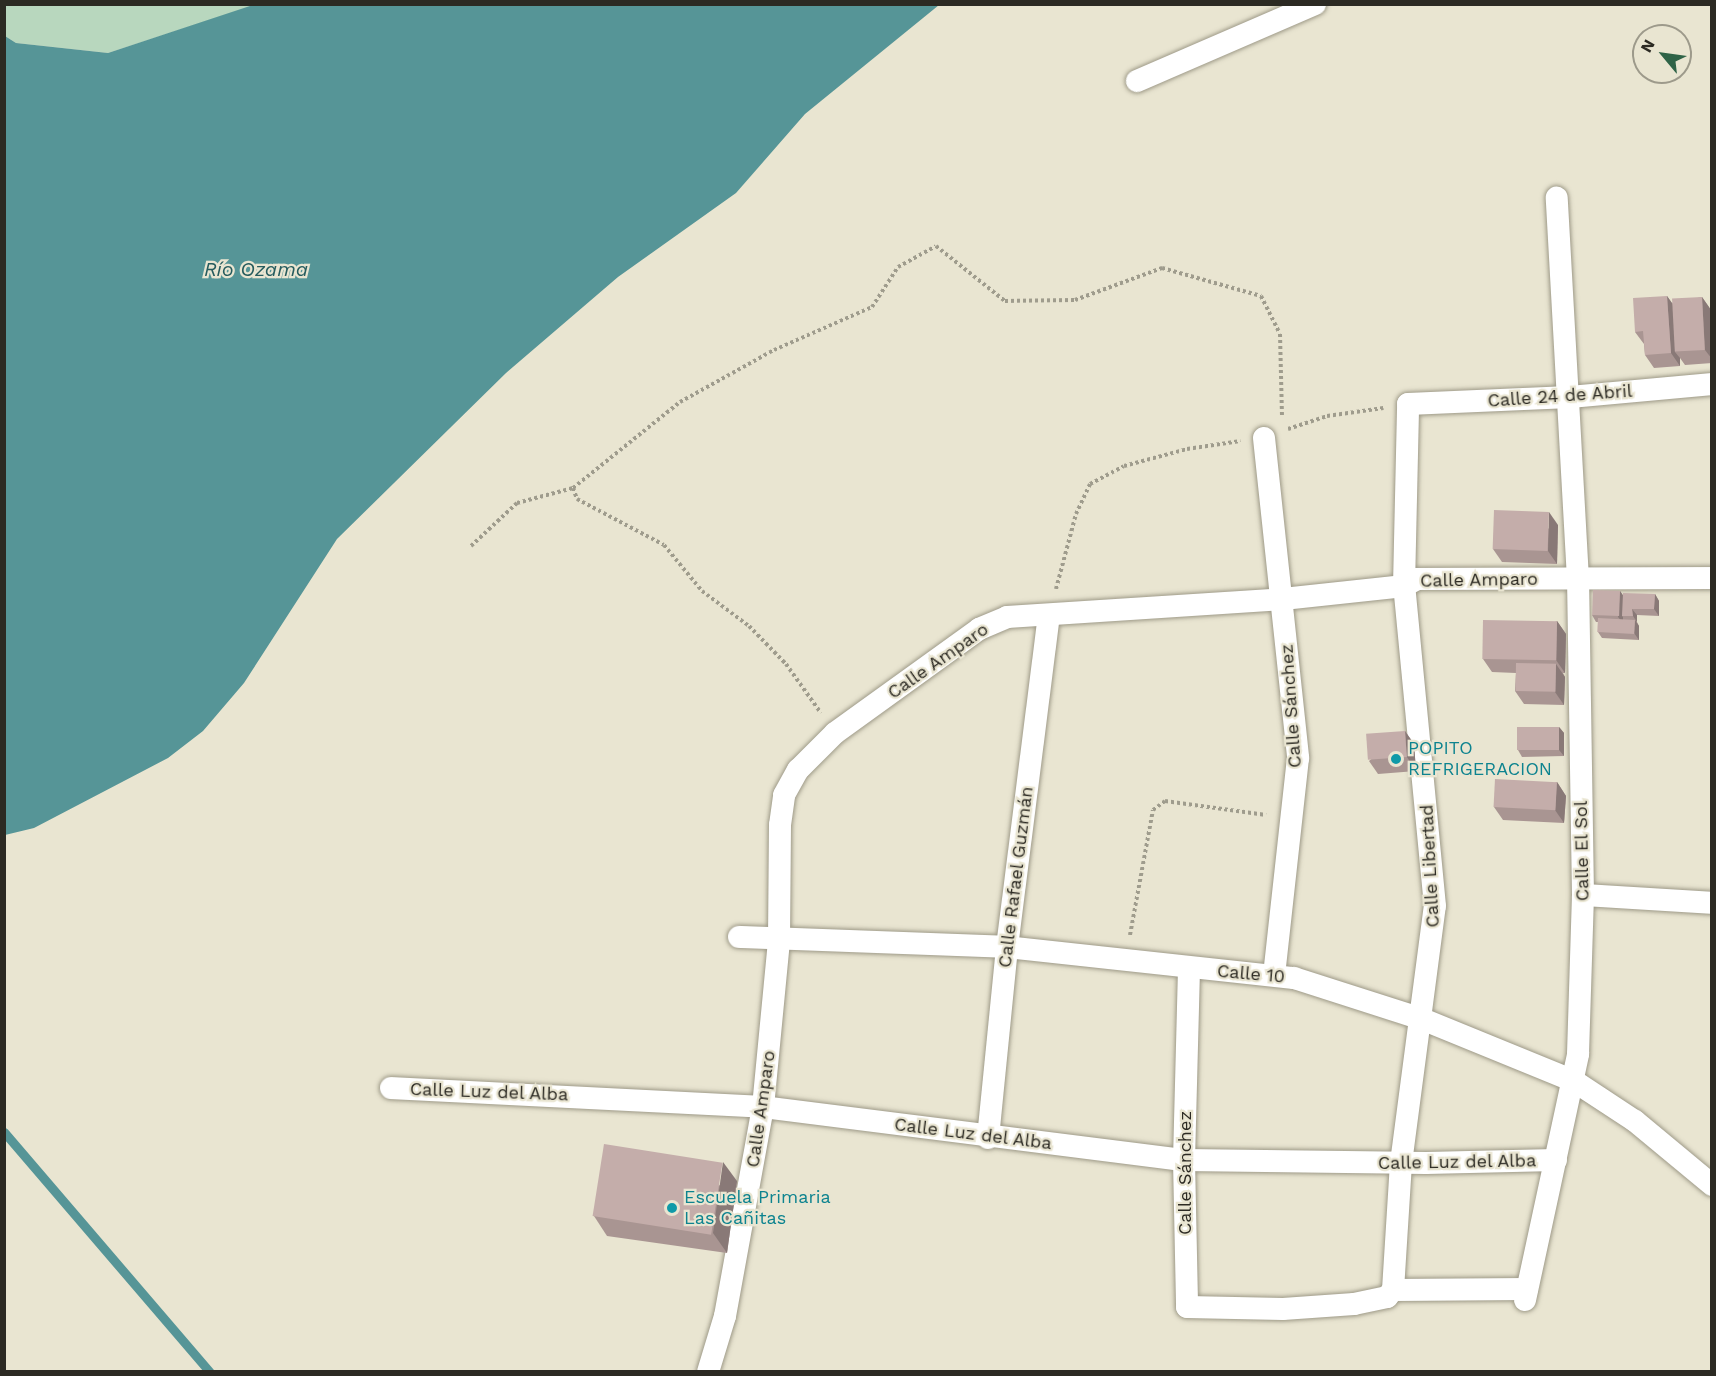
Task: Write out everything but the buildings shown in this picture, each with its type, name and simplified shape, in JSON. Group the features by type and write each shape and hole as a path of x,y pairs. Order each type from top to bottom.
{"street":[{"path":"1137,81 1316,4"},
{"name":"Calle El Sol","path":"1393,1290 1526,1294 1574,1081 1578,1054 1583,895 1578,579 1570,397 1557,198"},
{"name":"Calle 24 de Abril","path":"1408,404 1570,397 1712,384"},
{"name":"Calle Libertad","path":"1393,1290 1401,1163 1422,1019 1435,906 1404,586 1408,404"},
{"name":"Calle Sánchez","path":"1264,438 1283,599 1298,758 1274,974"},
{"name":"Calle Amparo","path":"708,1371 725,1317 764,1107 780,940 780,825 784,795 798,770 835,734 979,629 1007,617 1283,599 1404,586 1417,579 1712,578"},
{"name":"Calle Rafael Guzmán","path":"988,1138 1007,947 1049,616"},
{"path":"1583,895 1712,903"},
{"name":"Calle 10","path":"739,937 1007,947 1189,969 1274,974 1422,1019 1574,1081 1635,1121 1712,1185"},
{"name":"Calle Sánchez","path":"1189,969 1184,1160 1185,1305 1237,1309 1331,1307 1387,1297 1393,1290"},
{"name":"Calle Luz del Alba","path":"391,1088 764,1107 988,1138 1184,1160 1401,1163 1556,1161"}],"path":[{"path":"471,546 517,503 573,488 681,402 774,350 872,308 898,267 936,246 1005,301 1075,300 1162,268 1261,296 1280,334 1282,431 1328,416 1408,404"},
{"path":"1049,616 1076,514 1090,484 1124,466 1187,449 1264,438"},
{"path":"573,488 577,499 664,545 702,591 749,626 786,664 835,734"},
{"path":"1126,962 1152,810 1165,801 1292,817"}],"green space":[{"path":"4,5 256,5 108,53 16,43 5,36"}],"water":[{"name":"Río Ozama","path":"256,4 939,5 805,114 736,193 618,277 506,373 337,539 244,683 203,731 168,758 34,828 5,835 5,36 16,43 108,53"}],"waterway":[{"path":"4,1132 210,1372"}],"place":[{"name":"POPITO REFRIGERACION","path":"1396,759"},
{"name":"Escuela Primaria Las Cañitas","path":"672,1208"}]}
